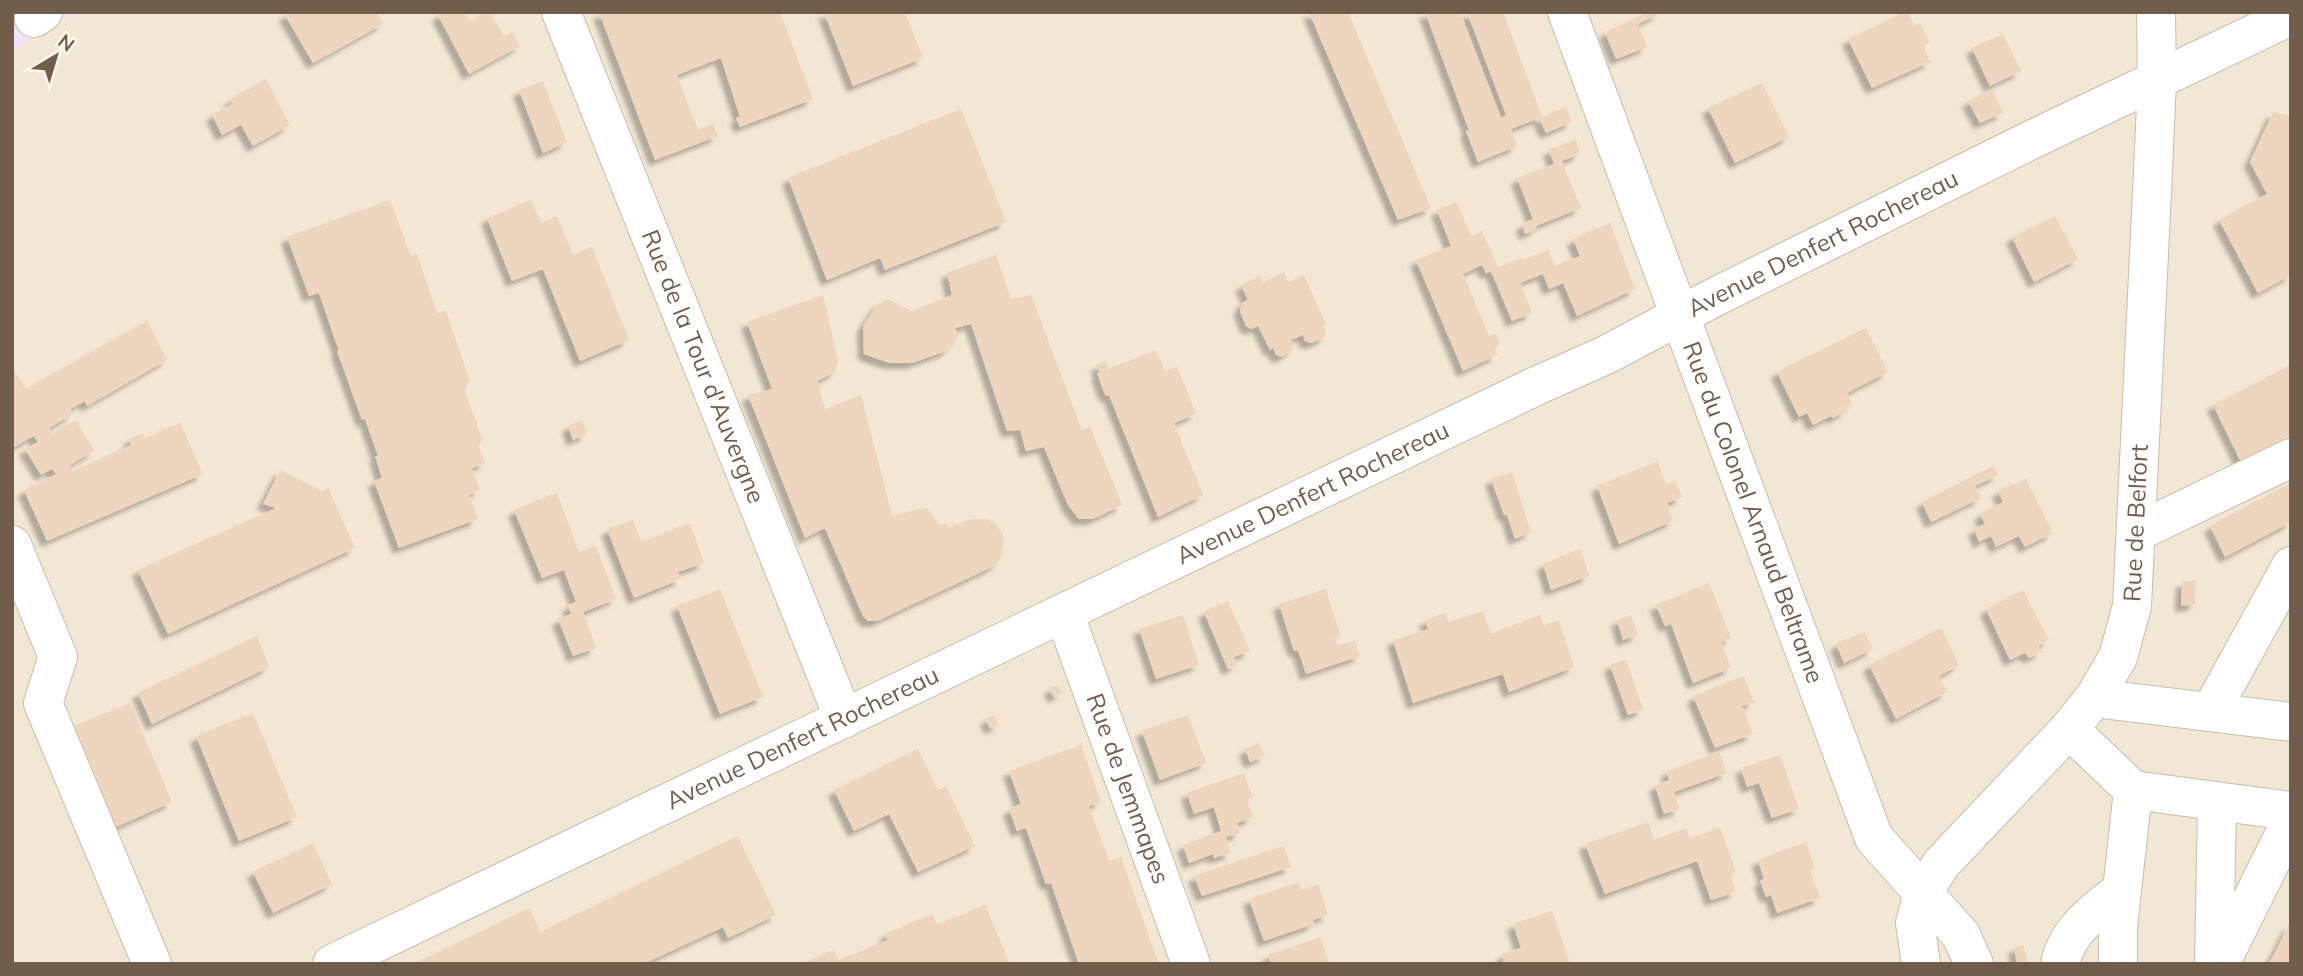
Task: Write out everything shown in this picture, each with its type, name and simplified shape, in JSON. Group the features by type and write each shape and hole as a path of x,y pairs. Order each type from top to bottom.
{"street":[{"name":"Rue de la Tour d'Auvergne","path":"561,12 844,719"},
{"name":"Rue du Colonel Arnaud Beltrame","path":"1567,12 1874,838 1961,935 1974,964"},
{"name":"Rue de Belfort","path":"1923,892 1941,864 2069,729 2094,698 2118,657 2132,606 2157,81 2156,12"},
{"name":"Avenue Denfert Rochereau","path":"332,964 1536,386 1606,355 1715,297 2033,139 2291,16"},
{"path":"2137,532 2291,458"},
{"path":"12,545 58,657 43,703 152,964"},
{"path":"2211,711 2291,566"},
{"name":"Rue de Jemmapes","path":"1064,613 1191,964"},
{"path":"2094,698 2291,722"},
{"path":"2069,729 2133,790 2291,811"},
{"path":"2118,964 2122,890 2133,790"},
{"path":"2214,964 2217,801"},
{"path":"2220,964 2291,821"},
{"path":"2060,964 2072,934 2090,915 2122,890"},
{"path":"1921,964 1915,923 1923,892"}],"shaded area":[{"path":"12,12 2291,12 2291,964 12,964"},
{"path":"12,12 76,12 12,51"}],"building":[{"path":"289,12 376,12 383,24 313,63 285,15"},
{"path":"443,12 465,12 470,21 490,12 504,36 512,32 520,46 469,74 438,15"},
{"path":"599,12 780,12 813,99 740,127 736,118 740,117 721,58 677,75 698,130 713,124 718,136 655,160"},
{"path":"824,12 905,12 923,58 853,86"},
{"path":"1309,12 1348,12 1431,208 1398,220"},
{"path":"1425,12 1460,12 1501,118 1506,115 1467,12 1503,12 1542,117 1566,107 1572,122 1546,133 1539,118 1511,129 1517,146 1478,162 1466,131 1469,130"},
{"path":"1648,12 1662,12 1638,24 1647,47 1616,59 1605,32"},
{"path":"1908,12 1914,25 1920,23 1929,42 1924,45 1930,62 1872,88 1848,39"},
{"path":"2003,34 2021,71 1990,86 1972,48"},
{"path":"266,79 290,125 253,146 241,125 222,135 212,115 232,104 230,100"},
{"path":"543,81 567,142 543,153 519,90"},
{"path":"1762,83 1789,137 1735,163 1708,108"},
{"path":"1992,90 2003,113 1980,123 1968,101"},
{"path":"961,109 1006,222 885,270 880,258 827,280 788,178"},
{"path":"2273,112 2291,116 2291,275 2258,293 2219,220 2267,194 2250,162"},
{"path":"1576,139 1580,154 1562,161 1581,208 1536,226 1537,229 1525,234 1522,224 1533,219 1517,178 1554,164 1549,150"},
{"path":"390,200 411,256 417,254 437,313 446,311 470,382 463,386 483,441 478,444 485,463 472,468 480,490 469,495 478,519 399,548 374,481 382,478 375,456 378,456 365,419 362,420 319,293 309,296 287,237"},
{"path":"531,200 541,223 557,216 573,255 592,247 629,340 580,361 543,269 512,281 487,218"},
{"path":"1457,202 1471,236 1482,231 1498,267 1548,250 1555,266 1580,256 1573,239 1610,223 1635,289 1577,316 1563,283 1549,289 1543,274 1520,283 1532,313 1512,321 1491,271 1486,273 1482,265 1463,274 1489,336 1496,334 1500,344 1493,347 1497,355 1463,371 1416,260 1451,246 1437,210"},
{"path":"2055,216 2078,259 2034,282 2012,237"},
{"path":"996,255 1011,299 1031,295 1082,430 1090,426 1122,505 1093,519 1079,519 1068,505 1044,447 1026,451 1020,430 1007,431 971,324 955,328 959,336 946,351 912,363 890,363 864,354 863,326 877,305 888,299 912,311 952,295 947,273"},
{"path":"1284,272 1288,282 1304,275 1326,325 1322,326 1326,331 1324,338 1311,343 1305,341 1303,335 1291,340 1294,346 1292,350 1282,357 1276,355 1273,348 1270,350 1258,326 1251,329 1246,326 1240,311 1242,303 1248,300 1241,285 1260,276 1263,283"},
{"path":"823,295 838,361 835,372 817,381 825,409 861,395 892,515 927,508 940,526 946,523 948,528 970,519 988,519 998,526 1004,537 1002,554 992,567 877,621 868,621 863,616 825,528 805,538 748,395 772,389 747,322"},
{"path":"147,321 167,360 87,406 85,401 70,409 73,414 49,428 52,434 76,420 94,451 70,465 73,471 131,445 129,439 143,433 145,438 180,423 203,474 47,541 24,490 56,474 52,469 41,475 25,449 38,442 34,436 12,448 12,367 26,389"},
{"path":"1866,328 1888,372 1847,393 1852,404 1833,418 1831,416 1813,425 1807,413 1799,417 1777,372"},
{"path":"1156,350 1165,371 1177,367 1196,414 1174,423 1203,495 1158,517 1109,395 1106,396 1102,387 1096,365 1105,362 1108,369"},
{"path":"2291,365 2291,436 2241,462 2213,405"},
{"path":"582,420 587,434 573,440 568,426"},
{"path":"1658,461 1666,485 1675,481 1682,497 1667,503 1673,521 1619,544 1597,486"},
{"path":"1993,466 1998,475 1975,486 1981,498 1931,522 1922,502"},
{"path":"280,470 322,491 328,488 355,548 168,634 138,570 276,508 263,504"},
{"path":"1512,472 1531,532 1515,539 1491,479"},
{"path":"2026,479 2053,533 2025,547 2019,536 1996,547 1991,536 1979,542 1974,529 1985,524 1980,514 2003,502 1998,491"},
{"path":"2291,483 2291,522 2225,557 2210,526"},
{"path":"557,493 579,552 596,546 616,599 583,612 596,648 573,656 558,619 571,614 568,605 576,602 564,570 542,578 514,510"},
{"path":"633,520 641,542 690,523 704,563 678,572 681,579 634,598 607,529"},
{"path":"1581,549 1589,576 1551,590 1543,564"},
{"path":"2182,581 2196,581 2195,604 2181,606"},
{"path":"1709,583 1731,638 1721,642 1731,668 1693,683 1671,624 1665,626 1656,605"},
{"path":"720,589 763,697 720,714 677,606"},
{"path":"1326,589 1340,635 1335,637 1337,646 1355,641 1360,656 1306,674 1298,650 1294,651 1279,604"},
{"path":"2023,590 2049,640 2038,646 2041,652 2029,658 2025,653 2010,660 1986,609"},
{"path":"1228,601 1250,651 1234,657 1237,665 1228,669 1204,612"},
{"path":"1483,611 1491,634 1540,615 1544,626 1559,620 1574,667 1509,692 1503,674 1413,703 1393,640 1428,629 1425,620 1446,613 1448,622"},
{"path":"1183,615 1199,665 1156,679 1139,629"},
{"path":"1631,615 1638,635 1623,640 1617,620"},
{"path":"1941,628 1959,665 1939,676 1947,692 1896,719 1869,665"},
{"path":"1864,632 1873,649 1844,663 1836,644"},
{"path":"257,636 269,667 152,724 138,693"},
{"path":"1626,659 1643,710 1628,715 1610,665"},
{"path":"1744,676 1754,702 1742,706 1753,734 1715,748 1693,696"},
{"path":"1057,685 1062,693 1054,697 1050,688"},
{"path":"130,703 172,802 114,828 72,727"},
{"path":"253,713 297,817 239,841 196,736"},
{"path":"994,715 999,725 990,728 986,719"},
{"path":"1188,715 1206,763 1160,780 1142,731"},
{"path":"1259,743 1265,756 1250,762 1245,749"},
{"path":"1081,745 1101,802 1089,806 1109,861 1121,857 1159,964 1079,964 1051,883 1046,884 1026,828 1017,831 1009,809 1021,804 1009,771"},
{"path":"918,749 938,790 946,786 975,846 918,872 889,814 854,831 834,790"},
{"path":"1719,752 1727,773 1674,792 1680,809 1664,814 1655,785 1669,780 1667,771"},
{"path":"1780,755 1799,809 1772,818 1759,783 1747,787 1741,768"},
{"path":"1244,773 1253,798 1247,800 1253,817 1237,823 1240,833 1226,837 1231,853 1214,858 1213,854 1189,863 1183,845 1221,831 1214,807 1194,814 1187,793"},
{"path":"1648,822 1654,840 1686,828 1690,839 1720,827 1736,872 1730,874 1736,892 1711,900 1697,861 1605,894 1585,844"},
{"path":"738,836 776,915 728,938 723,927 643,964 413,964 530,908 540,932"},
{"path":"1806,842 1815,869 1810,871 1820,898 1777,913 1771,895 1766,897 1760,881 1764,879 1758,860"},
{"path":"313,843 332,884 273,913 253,872"},
{"path":"1284,846 1291,867 1202,896 1194,876"},
{"path":"1299,882 1301,890 1318,884 1328,915 1313,920 1314,924 1264,941 1249,899"},
{"path":"985,905 1010,964 801,964 834,950 839,960 888,940 885,934 932,914 937,925"},
{"path":"1552,911 1570,964 1498,964 1504,961 1502,954 1521,948 1513,924"},
{"path":"2291,921 2291,964 2269,964"},
{"path":"1320,937 1330,964 1271,964 1268,955"},
{"path":"2024,945 2027,964 2017,964 2014,947"}]}
